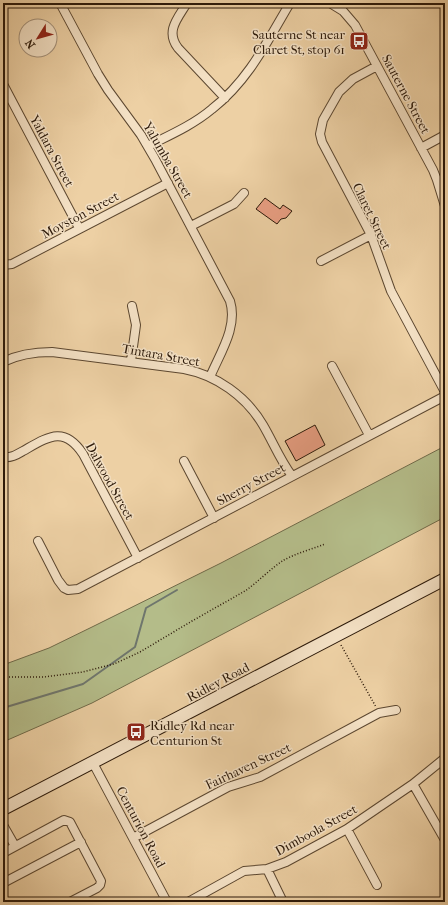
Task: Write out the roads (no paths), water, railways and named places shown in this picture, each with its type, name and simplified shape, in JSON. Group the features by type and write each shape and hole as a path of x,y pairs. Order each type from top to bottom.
{"street":[{"name":"Yalumba Street","path":"60,3 108,90 148,146 226,292 236,314 210,377"},
{"path":"187,3 173,26 172,40 225,98"},
{"path":"148,146 201,118 225,98 245,77 256,61 290,3"},
{"name":"Sauterne Street","path":"330,3 343,11 350,18 421,148 437,180 445,206"},
{"path":"443,3 445,7"},
{"name":"Claret Street","path":"377,66 345,84 323,120 320,134 326,151 371,235 391,291 445,392"},
{"name":"Yaldara Street","path":"3,84 79,228"},
{"path":"421,148 445,135"},
{"name":"Moyston Street","path":"3,265 12,264 168,182"},
{"path":"191,226 234,204 244,193"},
{"path":"321,261 371,235"},
{"path":"131,362 136,325 132,306"},
{"name":"Tintara Street","path":"3,362 22,354 52,352 190,370 210,377 236,394 256,414 292,476"},
{"path":"332,366 369,435"},
{"name":"Sherry Street","path":"38,541 58,580 67,593 78,589 138,558 445,396"},
{"name":"Dalwood Street","path":"3,458 16,455 51,436 61,436 71,440 84,454 138,558"},
{"path":"184,461 214,518"},
{"name":"Ridley Road","path":"3,809 445,579"},
{"name":"Fairhaven Street","path":"133,838 228,787 260,776 379,713 396,710"},
{"name":"Dimboola Street","path":"188,902 244,871 267,869 286,862 347,830 412,784 445,758"},
{"name":"Centurion Road","path":"93,763 167,902"},
{"path":"412,784 445,840"},
{"path":"3,853 64,820 70,822 101,881 100,885 96,888 70,902"},
{"path":"3,825 15,846"},
{"path":"347,830 377,885"},
{"path":"3,883 81,842"},
{"path":"267,869 283,902"}],"waterway":[{"path":"3,708 83,684 135,647 146,608 177,590"}],"place":[{"name":"Sauterne St near Claret St, stop 61","path":"359,41"},
{"name":"Ridley Rd near Centurion St","path":"136,732"}]}
